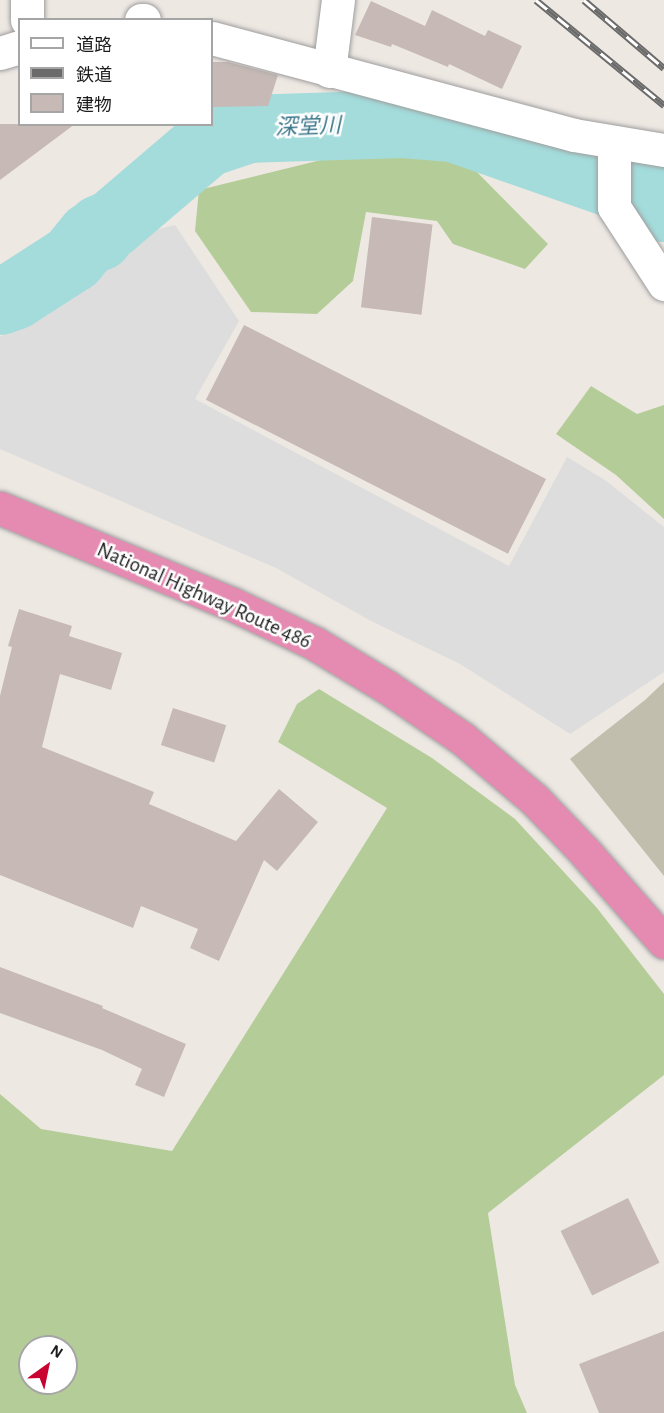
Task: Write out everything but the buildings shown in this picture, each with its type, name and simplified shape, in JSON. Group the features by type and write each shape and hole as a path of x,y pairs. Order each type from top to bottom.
{"highway":[{"name":"National Highway Route 486","path":"0,508 232,604 314,643 387,687 463,739 534,799 584,851 664,942"}],"street":[{"path":"27,0 27,18"},
{"path":"329,71 338,0"},
{"path":"213,38 574,135 614,153 664,150"},
{"path":"0,52 18,48"},
{"path":"614,153 614,207 664,284"}],"shaded area":[{"path":"175,225 239,321 195,399 509,566 567,457 605,480 664,527 664,672 570,734 460,664 371,621 276,568 0,449 0,337 55,297 88,261 122,238"},
{"path":"664,682 664,876 570,759 645,700"}],"green space":[{"path":"402,140 462,157 548,244 525,269 453,244 437,221 366,212 353,281 317,314 251,312 195,231 199,190"},
{"path":"591,386 637,414 664,405 664,519 616,475 556,434"},
{"path":"319,689 432,758 515,819 597,908 664,994 664,1075 488,1213 515,1385 527,1413 0,1413 0,1094 41,1129 172,1151 387,808 278,742 297,704"}],"waterway":[{"name":"深堂川","path":"0,301 14,296 73,258 91,236 99,237 100,229 112,224 207,143 249,129 403,124 453,128 644,195 664,208"}],"railway":[{"path":"536,0 664,105"},
{"path":"584,0 664,68"}]}
